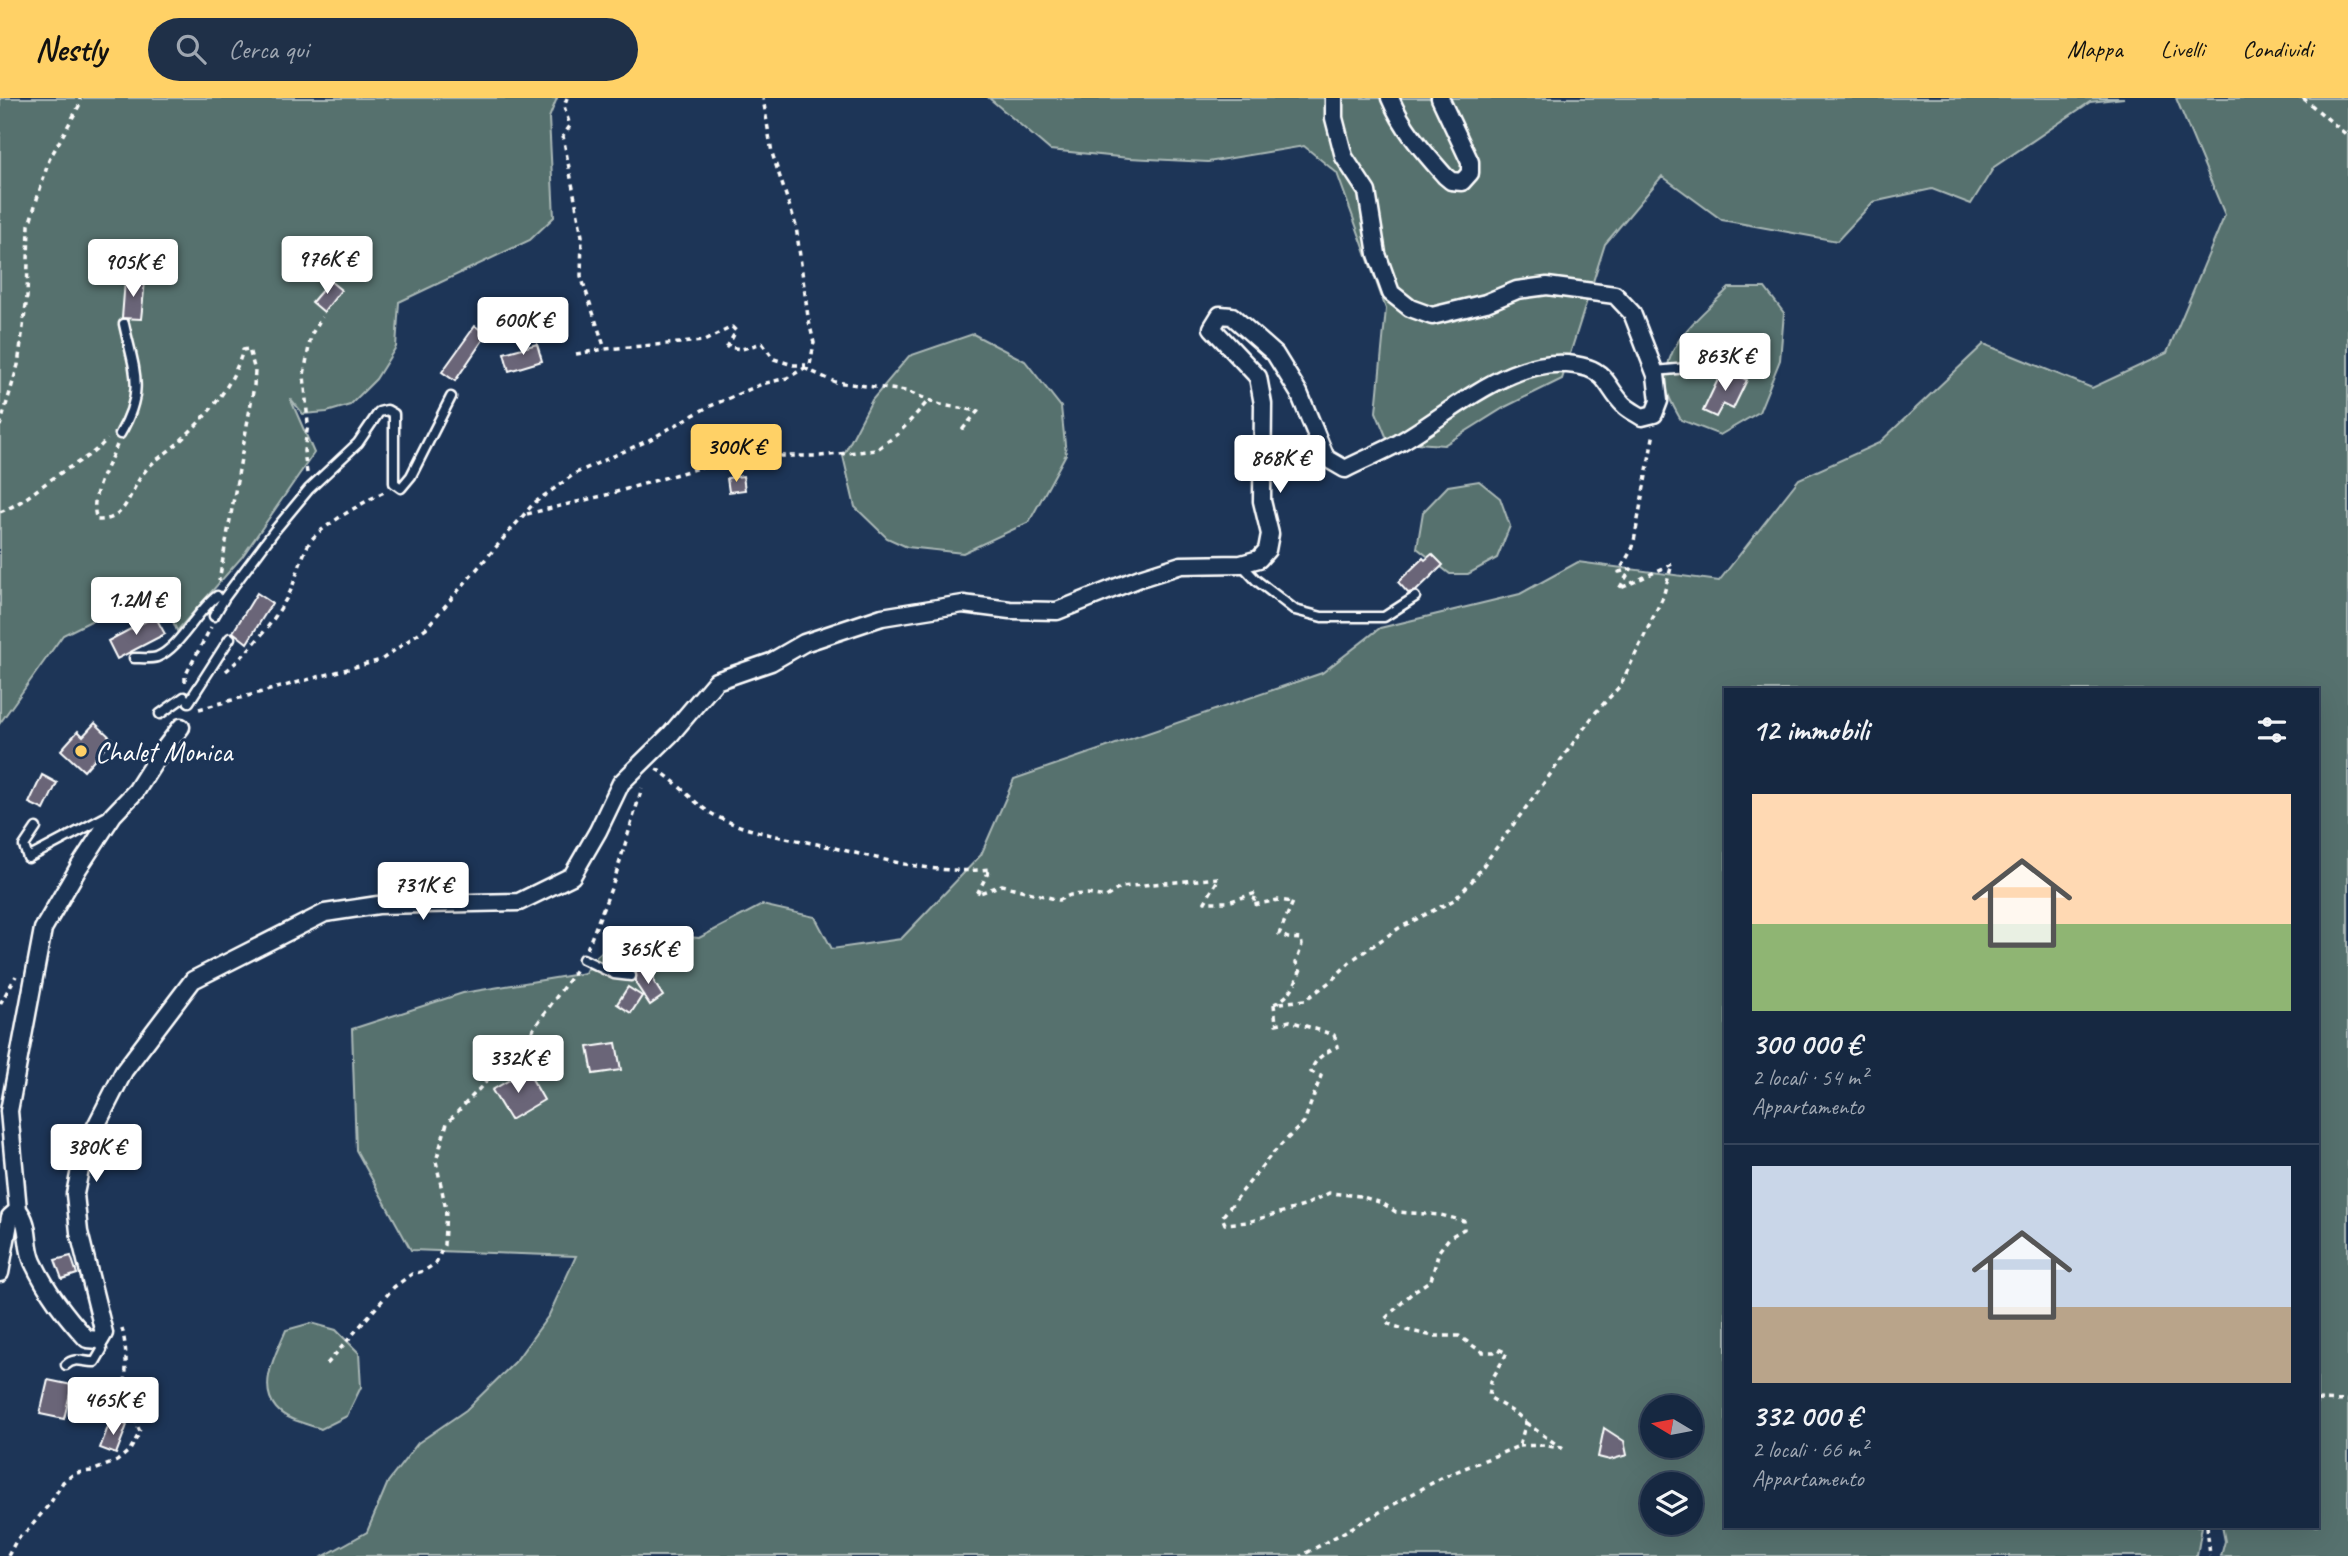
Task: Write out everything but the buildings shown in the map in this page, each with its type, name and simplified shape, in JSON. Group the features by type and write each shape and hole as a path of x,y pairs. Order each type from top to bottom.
{"street":[{"path":"181,727 136,791 117,811 79,867 43,929 9,1111 18,1210 25,1218 32,1259 56,1304 87,1339 100,1340 104,1333 79,1232 75,1194 82,1160 124,1072 193,979 325,913 378,905 519,902 572,876 621,783 671,734 716,681 771,662 804,643 881,617 963,604 1010,610 1057,611 1181,565 1241,564 1259,559 1267,550 1270,534 1262,501 1263,404 1258,377 1212,328 1220,315 1232,316 1275,354 1300,393 1326,458 1345,468 1399,443 1493,383 1534,366 1562,362 1588,368 1602,375 1625,406 1642,417 1654,415 1659,401 1655,371 1632,313 1615,295 1547,286 1517,290 1486,303 1432,316 1410,308 1391,293 1377,254 1367,192 1343,157 1334,118 1334,98"},
{"path":"1390,98 1412,138 1445,176 1451,181 1462,182 1470,173 1470,162 1440,98"},
{"path":"0,1273 10,1217 18,1210"}],"lane":[{"path":"120,434 129,419 137,375 124,324"},
{"path":"1655,371 1734,359 1740,360 1742,365"},
{"path":"214,616 225,597 309,489 358,443 379,412 387,410 394,414 394,483 401,488 411,476 451,397"},
{"path":"1241,564 1256,580 1295,610 1322,617 1384,617 1415,597"},
{"path":"134,658 157,657 182,636 207,603 217,596"},
{"path":"160,714 186,699 230,638"},
{"path":"36,828 24,846 28,858 117,811"},
{"path":"583,959 614,974 631,976"},
{"path":"66,1365 77,1359 86,1363 95,1362 102,1350 100,1340"}],"path":[{"path":"0,426 18,365 27,297 29,225 49,160 79,106 80,98"},
{"path":"567,98 565,106 570,126 563,136 582,236 581,276 605,349"},
{"path":"763,98 772,153 796,226 814,343 810,365"},
{"path":"2303,98 2348,136"},
{"path":"309,489 304,451 308,424 304,375 311,335 322,317"},
{"path":"576,354 704,341 732,327 736,331 727,347 742,349 762,343 774,359 799,366 810,365"},
{"path":"0,512 22,503 58,474 96,452 114,431 120,434 94,499 93,510 97,520 108,520 120,514 146,470 178,443 220,400 243,350 249,349 255,371 254,386 217,596"},
{"path":"198,709 381,660 426,628 534,503 576,473 649,440 706,408 762,384 787,378 810,365"},
{"path":"804,368 835,382 906,391 940,405 978,411 962,430"},
{"path":"525,514 606,495 705,466 765,456 820,456 876,450 898,434 929,400"},
{"path":"1274,1004 1305,1000 1331,981 1352,960 1399,928 1454,900 1472,881 1596,712 1620,686 1663,597 1672,564 1619,589 1631,569 1619,572 1633,547 1655,429"},
{"path":"224,672 249,651 267,627 289,593 312,538 370,499"},
{"path":"186,699 186,676 214,616"},
{"path":"654,768 669,776 694,800 715,815 769,835 928,866 972,871 990,869 977,894 1002,885 1059,900 1070,895 1106,897 1121,887 1219,878 1205,902 1228,902 1256,893 1253,905 1278,900 1293,902 1279,934 1301,939 1302,945 1296,963 1301,969 1292,992 1274,1004"},
{"path":"327,1364 394,1287 412,1274 424,1271 436,1263 444,1245 446,1210 436,1161 447,1123 527,1038 583,959 614,881 640,790 647,779"},
{"path":"1274,1004 1276,1024 1290,1021 1304,1028 1334,1035 1338,1046 1318,1058 1313,1066 1311,1072 1321,1076 1304,1122 1271,1155 1223,1217 1225,1224 1248,1223 1304,1206 1329,1193 1360,1196 1382,1203 1396,1213 1441,1215 1464,1221 1464,1229 1450,1237 1439,1251 1431,1280 1413,1291 1385,1319 1389,1324 1399,1325 1406,1330 1433,1336 1459,1336 1482,1352 1494,1352 1498,1349 1507,1353 1491,1381 1489,1397 1518,1415 1559,1448"},
{"path":"8,1556 18,1539 51,1502 63,1482 75,1473 92,1471 117,1461 130,1450 140,1432 135,1420 120,1413 127,1380 126,1348 117,1320"},
{"path":"2319,1400 2348,1401"},
{"path":"1519,1446 1525,1423"},
{"path":"1301,1556 1443,1477 1519,1446 1544,1445 1566,1451"},
{"path":"2207,1528 2210,1556"}],"green space":[{"path":"0,98 557,98 549,118 554,217 530,240 399,302 396,347 376,379 350,405 327,412 303,414 290,398 314,453 242,557 177,631 157,584 63,635 0,723"},
{"path":"989,98 2124,98 2090,102 1994,167 1971,204 1932,189 1873,202 1837,241 1722,220 1662,176 1605,244 1562,379 1505,407 1444,445 1388,441 1376,412 1386,309 1337,173 1304,146 1208,162 1050,150"},
{"path":"2176,98 2348,98 2348,1556 2221,1556 2225,1541 2222,1528 2319,1528 2319,688 1724,688 1724,1528 2202,1528 2197,1556 324,1556 367,1532 388,1482 418,1443 466,1410 515,1362 549,1315 576,1256 411,1250 356,1150 352,1029 463,993 585,973 590,962 607,947 641,933 699,938 762,905 815,917 832,949 901,939 981,855 1014,779 1322,673 1380,628 1520,594 1578,562 1719,581 1799,479 1879,443 1984,344 2092,388 2167,353 2225,215"},
{"path":"1729,288 1765,288 1784,313 1780,360 1759,412 1720,435 1681,420 1668,394 1666,374 1676,345 1684,333"},
{"path":"973,334 1025,361 1061,407 1066,454 1029,522 963,553 907,547 887,538 855,507 843,456 872,400 909,356"},
{"path":"1479,481 1500,498 1510,526 1497,558 1468,574 1450,574 1417,548 1423,512 1448,486"},
{"path":"311,1323 336,1330 359,1353 361,1387 347,1416 321,1429 285,1416 276,1408 268,1389 270,1369 286,1330"}],"place":[{"name":"Chalet Monica","path":"81,751"}]}
